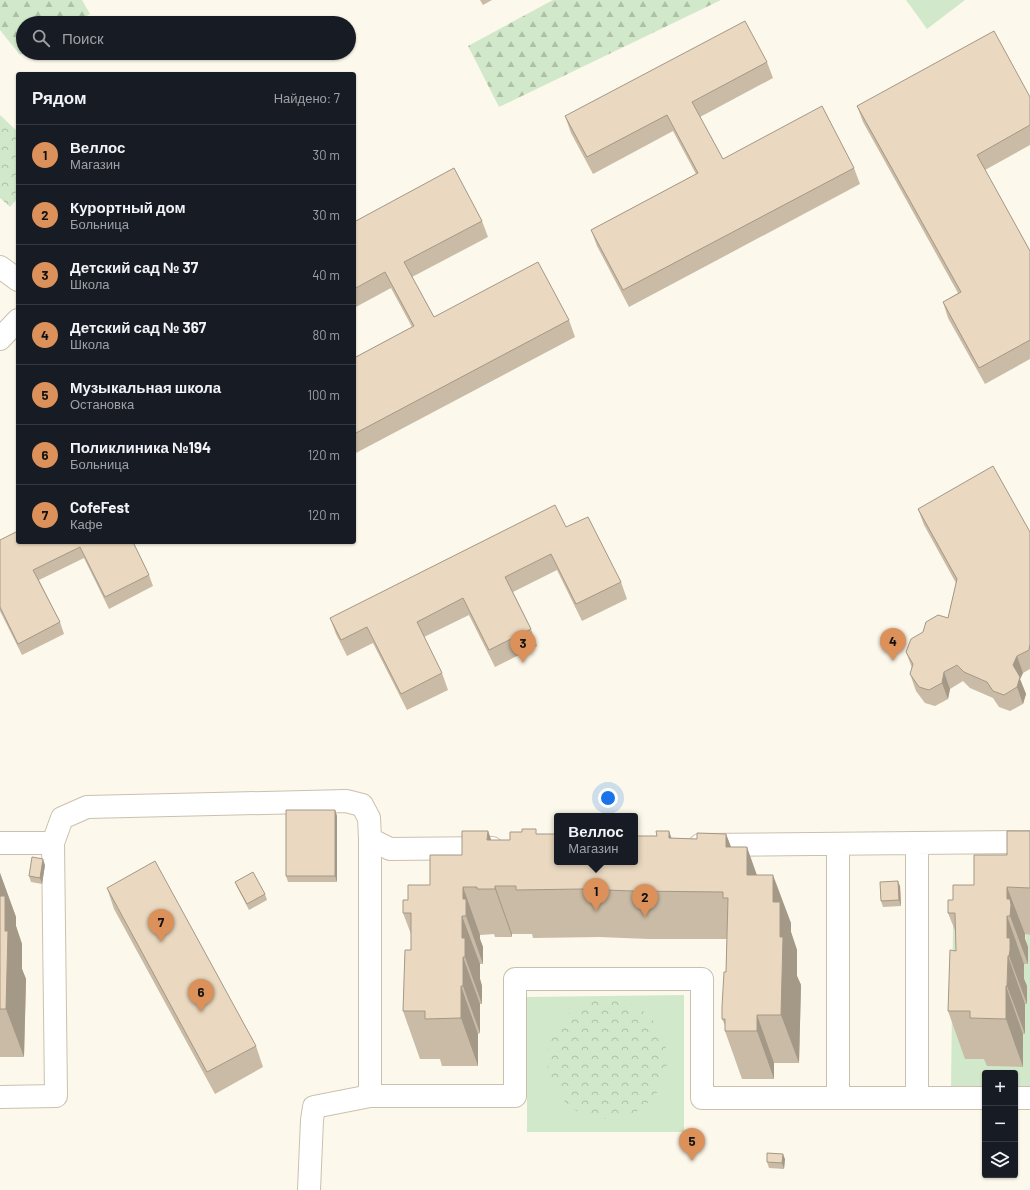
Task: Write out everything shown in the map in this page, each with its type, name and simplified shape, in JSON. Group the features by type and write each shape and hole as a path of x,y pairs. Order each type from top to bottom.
{"lane":[{"path":"0,267 16,279"},
{"path":"0,339 16,322"},
{"path":"0,1097 56,1096 53,843 62,818 87,808 346,801 362,805 369,818 370,1096"},
{"path":"370,839 390,849 509,847"},
{"path":"682,846 1030,842"},
{"path":"0,843 53,843"},
{"path":"916,1098 917,843"},
{"path":"838,844 838,1098"},
{"path":"309,1190 312,1120 314,1107 370,1096 515,1096 515,979 702,979 702,1098 982,1098"},
{"path":"1018,1098 1030,1098"}],"green space":[{"path":"0,0 82,0 90,14 87,16 16,16 16,50 0,30"},
{"path":"553,0 721,0 499,107 468,46"},
{"path":"906,0 965,0 927,29"},
{"path":"0,115 16,130 16,200 10,207 0,198"},
{"path":"1009,854 965,1059 987,1059 1023,1066 1023,1034 1025,1034 1025,1004 1027,1004 1027,986 1024,986 1024,964 1028,964 1025,934 1030,935 1030,1086 1018,1087 1018,1070 982,1070 982,1087 951,1088 953,925"},
{"path":"684,995 684,1132 527,1132 527,997"},
{"path":"607,999 630,1004 649,1017 662,1036 667,1059 662,1082 649,1101 630,1114 607,1119 584,1114 565,1101 552,1082 547,1059 552,1036 565,1017 584,1004"}],"building":[{"path":"745,21 767,62 692,102 723,159 822,106 854,168 623,290 591,230 698,173 667,115 587,157 565,116"},
{"path":"994,31 1030,97 1030,125 977,155 1030,251 1030,340 979,368 943,302 961,292 857,106"},
{"path":"454,168 482,221 404,262 434,317 538,262 569,320 356,433 356,357 414,326 385,272 356,288 356,221"},
{"path":"993,466 1030,532 1030,644 1029,650 1017,656 1013,665 1020,677 1017,687 1004,695 993,691 987,682 964,672 957,665 944,672 942,683 929,690 919,687 910,674 913,664 906,652 911,639 923,632 926,622 938,615 948,618 957,579 918,509"},
{"path":"555,505 566,527 588,517 621,582 576,604 551,554 505,577 531,629 489,650 463,598 417,622 442,673 401,694 367,627 341,640 330,618"},
{"path":"16,532 16,544 134,544 149,575 105,597 80,547 33,570 60,622 18,644 0,607 0,540"},
{"path":"286,810 335,810 335,876 286,876"},
{"path":"522,829 536,829 536,834 554,834 554,865 638,865 638,836 657,836 656,831 669,831 669,838 697,839 697,833 726,834 726,847 747,847 747,875 773,875 773,902 780,902 780,937 783,937 781,1015 757,1015 757,1031 725,1031 725,1019 722,1019 722,1007 724,972 726,972 728,898 723,898 723,892 581,889 516,890 516,886 495,886 495,889 463,887 463,899 466,899 466,916 462,916 462,938 465,938 465,957 463,957 463,986 461,986 461,1018 425,1019 425,1011 403,1011 405,950 411,950 411,913 403,913 403,900 408,900 408,885 430,885 430,855 462,855 462,831 488,831 487,840 510,840 510,832 522,832"},
{"path":"1007,831 1030,831 1030,888 1007,887 1007,899 1010,899 1011,905 1010,916 1007,916 1007,938 1010,938 1010,950 1008,956 1006,986 1006,1019 970,1018 970,1011 948,1011 950,950 956,951 955,913 948,913 948,900 953,900 953,885 974,885 974,855 1007,855"},
{"path":"32,857 43,859 40,878 29,876"},
{"path":"155,861 256,1046 207,1072 107,888"},
{"path":"253,872 265,894 247,904 235,882"},
{"path":"898,881 899,900 881,901 880,882"},
{"path":"0,896 5,896 5,931 8,931 6,1009 0,1009"},
{"path":"767,1153 783,1154 782,1163 767,1162"}],"place":[{"name":"Детский сад № 367","path":"893,661"},
{"name":"Детский сад № 37","path":"523,663"},
{"name":"Веллос","path":"596,911"},
{"name":"Курортный дом","path":"645,917"},
{"name":"CofeFest","path":"161,942"},
{"name":"Поликлиника №194","path":"201,1012"},
{"name":"Музыкальная школа","path":"692,1161"}]}
